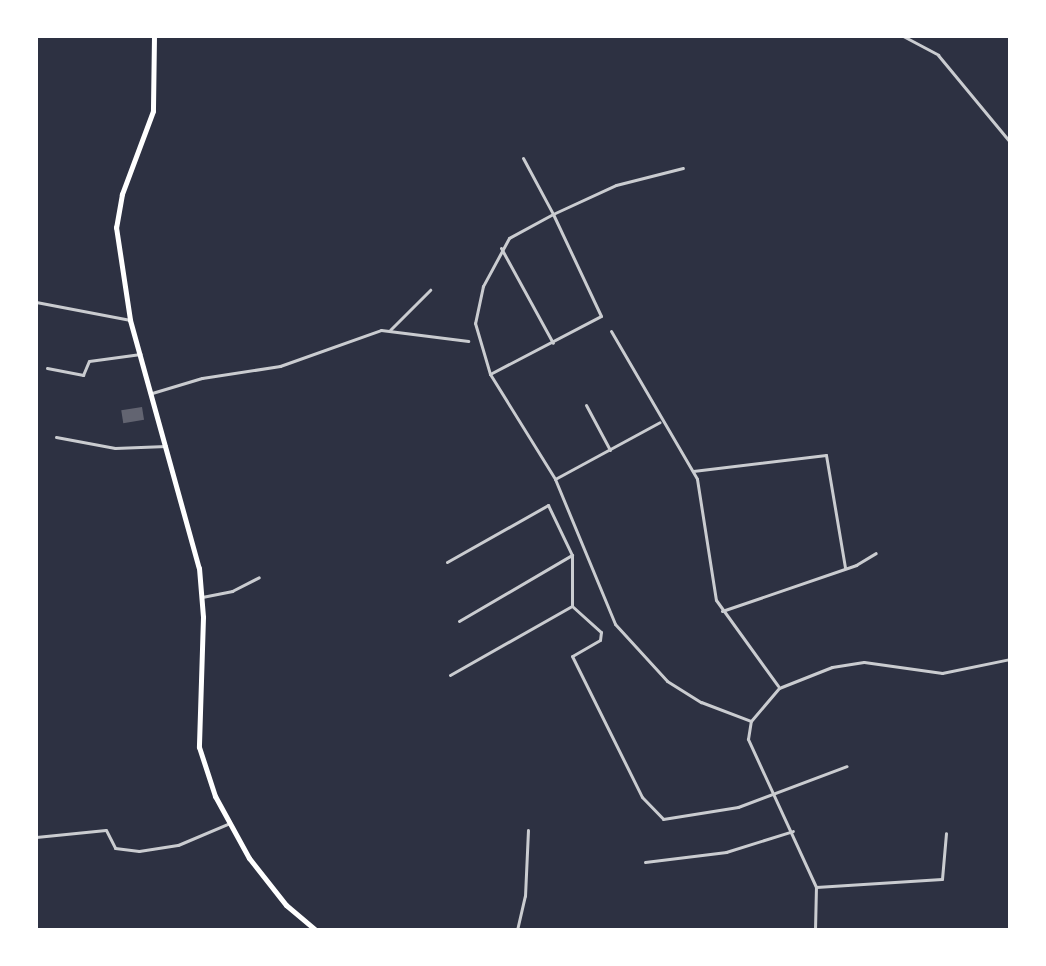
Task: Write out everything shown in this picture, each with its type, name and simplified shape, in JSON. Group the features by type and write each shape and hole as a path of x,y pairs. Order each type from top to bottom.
{"highway":[{"path":"154,36 153,111 117,217 130,320 192,533 202,597 199,747 230,823 263,880 316,930"}],"street":[{"path":"903,36 938,55 1010,142"},
{"path":"1002,134 1010,128"},
{"path":"490,374 553,343 601,313 523,158"},
{"path":"683,168 616,185 515,233 501,248 475,313 490,374 555,479 607,612 643,659 687,695 751,721"},
{"path":"501,248 553,343"},
{"path":"390,330 430,290"},
{"path":"36,302 130,320"},
{"path":"152,393 202,378 280,366 390,330 468,341"},
{"path":"611,331 660,422 693,472 709,578 722,611 779,688"},
{"path":"47,368 83,375 89,361 141,354"},
{"path":"586,405 610,450"},
{"path":"555,479 660,422"},
{"path":"56,437 115,448 166,446"},
{"path":"693,472 826,455 845,567"},
{"path":"447,562 548,505 572,555 572,606 601,632 600,640 572,656 642,797 663,819 732,809 777,795 847,766"},
{"path":"722,611 876,553"},
{"path":"459,621 572,555"},
{"path":"202,597 232,591 259,577"},
{"path":"450,675 572,606"},
{"path":"815,930 816,887 794,831 748,739 751,721 779,688 848,663 942,673 1010,659"},
{"path":"36,837 106,830 115,848 139,851 178,845 230,823"},
{"path":"517,930 525,896 528,830"},
{"path":"645,862 726,852 794,831"},
{"path":"816,887 942,879 946,833"}],"building":[{"path":"142,407 144,420 123,423 121,410"}]}
